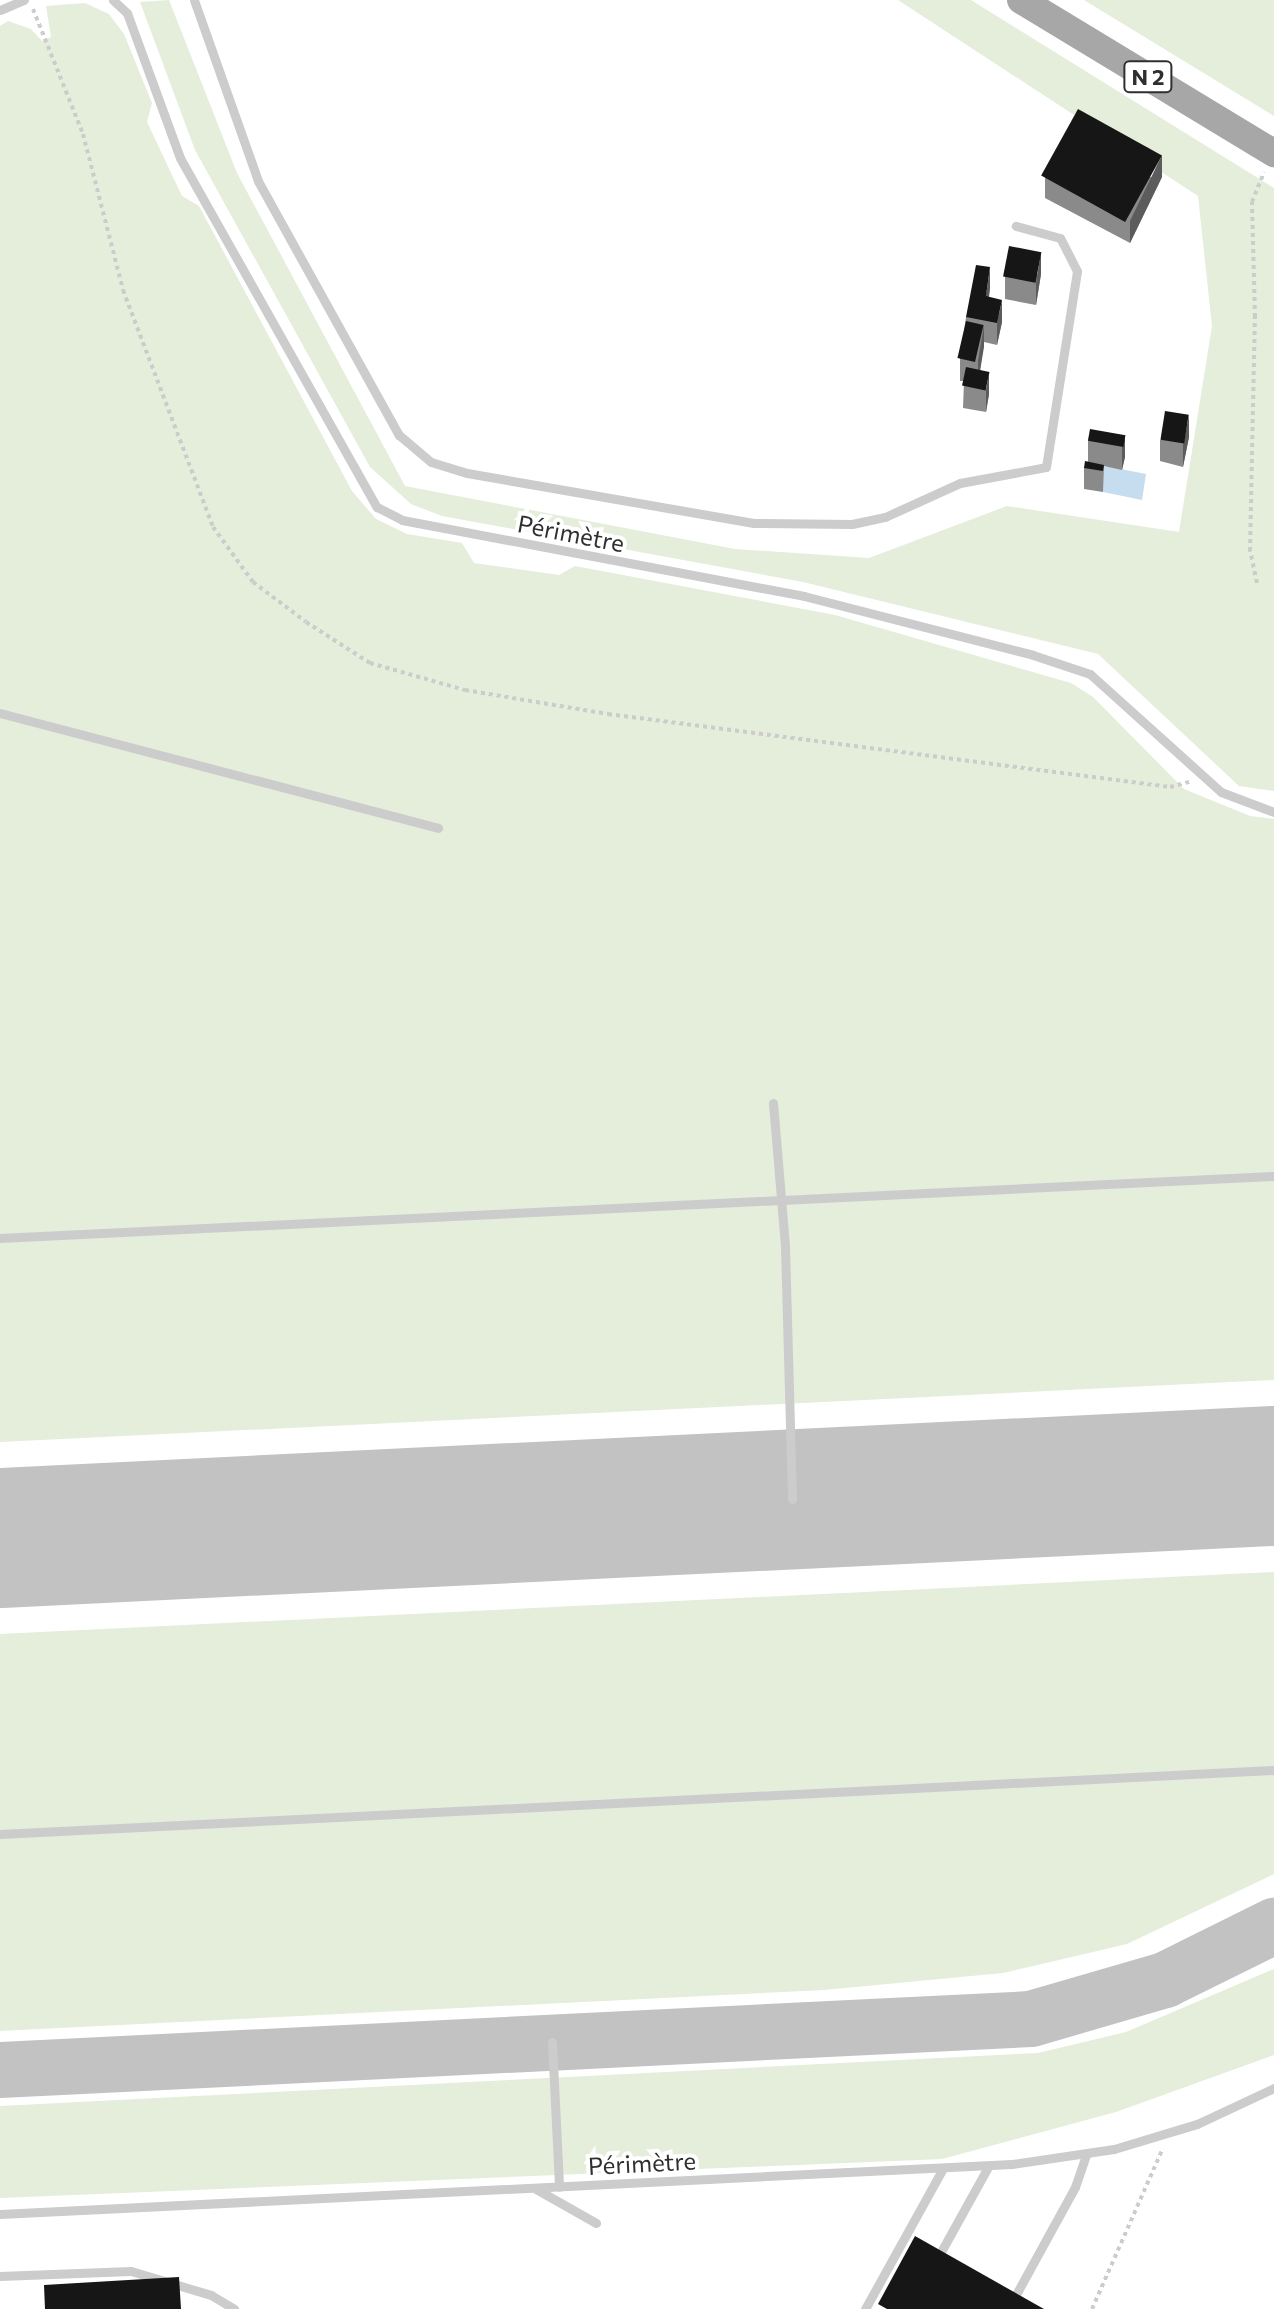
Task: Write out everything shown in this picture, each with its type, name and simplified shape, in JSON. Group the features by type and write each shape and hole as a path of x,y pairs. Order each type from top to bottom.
{"main road":[{"name":"N 2","path":"1021,0 1273,153"}],"lane":[{"path":"0,10 27,0"},
{"name":"Périmètre","path":"113,0 127,13 180,158 377,507 402,520 804,596 1033,655 1090,674 1203,778 1235,799 1274,812"},
{"path":"194,0 258,181 399,435 431,462 467,473 754,523 852,524 885,517 960,483 1046,467 1077,271 1060,238 1016,226"},
{"path":"0,713 438,828"},
{"path":"773,1103 778,1204 785,1247 792,1499"},
{"path":"0,1238 778,1204 1274,1176"},
{"path":"0,1834 1274,1770"},
{"path":"552,2042 559,2187"},
{"name":"Périmètre","path":"0,2214 989,2165 1086,2155 1169,2133 1274,2088"},
{"path":"1008,2309 1075,2187 1086,2155"},
{"path":"929,2273 989,2165"},
{"path":"865,2309 943,2168"},
{"path":"534,2188 596,2223"},
{"path":"0,2276 131,2271 211,2295 234,2309"}],"path":[{"path":"27,0 83,134 123,290 213,527 253,582 306,622 370,663 508,697 1170,787 1203,778"},
{"path":"1257,583 1250,551 1252,202 1273,153"},
{"path":"1092,2309 1169,2133"}],"green space":[{"path":"169,0 237,173 405,486 735,549 869,558 1007,506 1179,532 1212,326 1198,196 898,0 971,0 1274,188 1274,791 1239,786 1098,654 803,582 442,516 411,504 370,467 195,150 140,2"},
{"path":"1084,0 1274,0 1274,116"},
{"path":"85,3 109,14 124,34 152,103 147,122 182,196 199,206 352,491 376,519 407,534 462,543 474,563 559,575 575,566 835,615 1071,683 1093,697 1184,789 1250,816 1274,819 1274,1380 0,1442 0,26 8,21 31,29 42,41 51,37 46,6"},
{"path":"1274,1572 1274,1874 1127,1944 1003,1973 824,1990 0,2031 0,1634"},
{"path":"1274,1969 1274,2055 1116,2112 942,2159 0,2198 0,2106 1038,2053 1126,2032"}],"water":[{"path":"1090,463 1146,474 1142,500 1103,492"}],"building":[{"path":"1078,109 1162,156 1125,222 1041,175"},
{"path":"1009,246 1041,252 1035,283 1003,276"},
{"path":"976,265 990,267 986,296 1002,300 997,323 966,317"},
{"path":"966,321 984,325 975,362 957,358"},
{"path":"966,367 989,372 986,391 962,386"},
{"path":"1165,411 1189,415 1184,443 1160,440"},
{"path":"1090,429 1125,435 1123,447 1088,441"},
{"path":"1085,461 1104,465 1103,471 1084,468"},
{"path":"915,2236 1044,2309 887,2309 878,2304"},
{"path":"179,2277 181,2309 45,2309 44,2285"}],"taxiway":[{"path":"0,2070 1031,2019 1165,1980 1274,1926"}],"runway":[{"path":"0,1538 1274,1476"}]}
